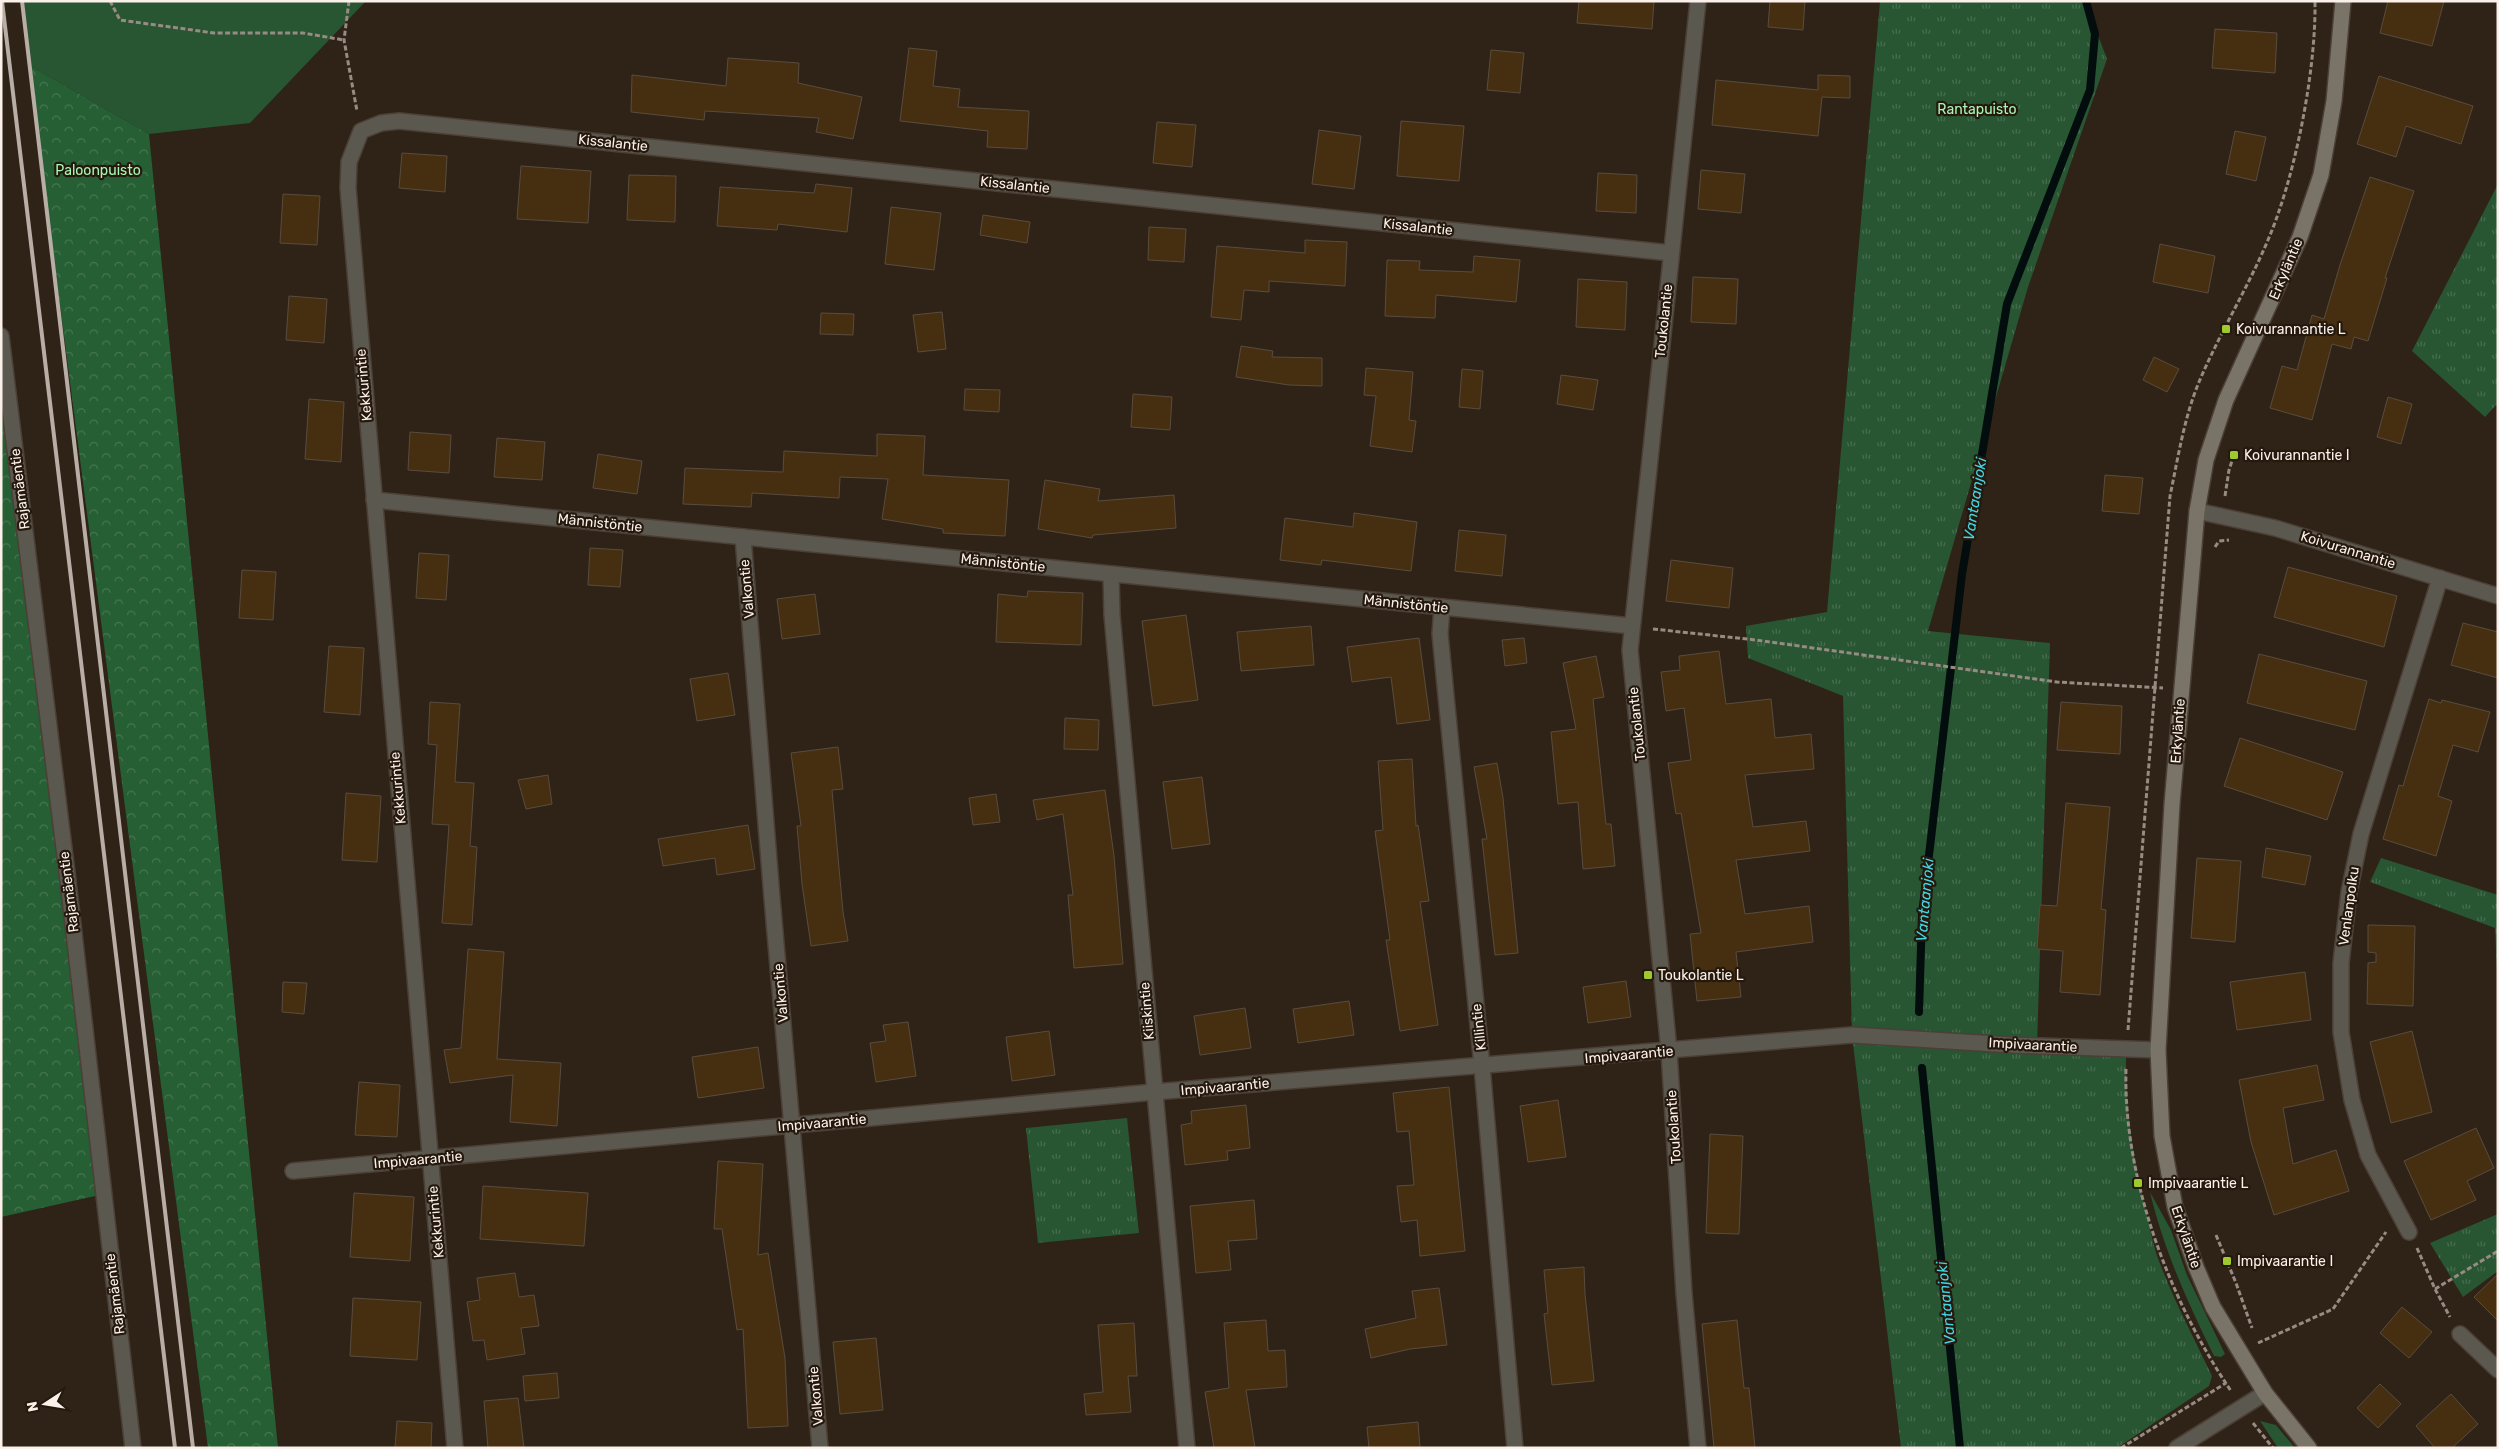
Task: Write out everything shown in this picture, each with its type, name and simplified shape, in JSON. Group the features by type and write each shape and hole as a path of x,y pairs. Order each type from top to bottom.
{"street":[{"name":"Toukolantie","path":"1698,1 1630,650 1669,1052 1684,1293 1698,1448"},
{"name":"Erkyläntie","path":"2309,1448 2265,1393 2213,1307 2196,1267 2175,1207 2162,1136 2158,1050 2181,691 2197,511 2206,460 2226,400 2300,238 2321,175 2334,101 2344,1"},
{"name":"Kissalantie","path":"361,131 381,123 399,121 1671,253"},
{"name":"Kekkurintie","path":"361,131 349,162 348,188 455,1448"},
{"name":"Rajamäentie","path":"1,336 68,881 133,1448"},
{"name":"Männistöntie","path":"374,500 1632,626"},
{"name":"Koivurannantie","path":"2197,511 2276,528 2498,596"},
{"name":"Valkontie","path":"743,537 772,898 820,1448"},
{"name":"Kiiskintie","path":"1111,574 1112,614 1187,1448"},
{"name":"Venlanpolku","path":"2409,1232 2368,1155 2352,1100 2341,1032 2341,963 2349,892 2361,834 2440,578"},
{"name":"Killintie","path":"1442,607 1440,634 1482,1066 1515,1448"},
{"name":"Impivaarantie","path":"293,1171 1154,1092 1669,1052 1852,1035 2012,1045 2158,1050"},
{"path":"2460,1334 2498,1370"},
{"path":"2177,1448 2265,1393"}],"path":[{"path":"110,1 120,20 214,33 303,33 344,40"},
{"path":"349,1 344,40 361,131"},
{"path":"1632,626 1756,640 2057,682 2181,691"},
{"path":"2216,1235 2236,1282 2257,1343 2333,1309 2399,1213"},
{"path":"2409,1232 2435,1289 2460,1334"},
{"path":"2435,1289 2498,1250"},
{"path":"2218,1368 2241,1353"},
{"path":"2121,1448 2226,1383"}],"green space":[{"path":"22,1 366,1 250,123 149,134 29,65"},
{"name":"Rantapuisto","path":"1880,1 2085,1 2107,59 2028,287 1928,631 2050,643 2037,1045 2126,1049 2130,1133 2137,1173 2155,1247 2172,1294 2212,1376 2209,1386 2117,1448 1901,1448 1852,1035 1843,696 1748,658 1746,626 1827,612"},
{"name":"Paloonpuisto","path":"29,65 149,134 278,1448 208,1448"},
{"path":"2498,184 2498,403 2485,417 2412,351"},
{"path":"1,336 104,1194 1,1217"},
{"path":"2381,858 2498,895 2498,992 2495,928 2370,882"},
{"path":"1127,1118 1139,1233 1038,1243 1026,1128"},
{"path":"2150,1192 2171,1230 2187,1275 2225,1354 2221,1357 2214,1356 2186,1296 2162,1235"},
{"path":"2498,1214 2498,1271 2463,1297 2430,1243"},
{"path":"2260,1421 2276,1425 2295,1448 2278,1448"}],"building":[{"path":"1579,1 1654,1 1652,29 1577,23"},
{"path":"1770,1 1805,1 1803,30 1768,27"},
{"path":"2388,1 2444,1 2432,46 2380,33"},
{"path":"2215,29 2277,33 2275,73 2212,68"},
{"path":"909,48 937,51 933,86 960,89 958,107 1029,111 1027,149 987,147 988,131 900,121"},
{"path":"1491,50 1524,53 1520,93 1487,90"},
{"path":"728,58 799,63 798,83 862,97 853,139 816,132 819,118 705,111 704,120 631,112 632,75 726,86"},
{"path":"1818,75 1850,76 1850,98 1822,97 1818,136 1712,125 1716,80 1818,90"},
{"path":"2379,76 2473,106 2461,144 2406,126 2396,157 2357,144"},
{"path":"1401,121 1464,126 1459,181 1397,176"},
{"path":"1157,122 1196,125 1192,167 1153,163"},
{"path":"1319,130 1361,136 1354,189 1312,184"},
{"path":"2235,131 2266,137 2256,181 2226,174"},
{"path":"402,153 447,156 445,192 399,188"},
{"path":"521,166 591,171 588,223 517,219"},
{"path":"1701,170 1745,174 1741,213 1698,209"},
{"path":"1598,173 1637,175 1636,213 1596,211"},
{"path":"629,175 676,176 675,222 627,220"},
{"path":"2370,177 2414,191 2385,278 2387,278 2368,341 2354,337 2351,349 2332,344 2312,420 2270,408 2282,366 2297,370 2312,315 2324,319"},
{"path":"816,184 852,188 847,232 778,224 777,230 717,226 720,187 814,193"},
{"path":"283,194 320,196 317,245 280,243"},
{"path":"891,207 941,213 934,270 885,264"},
{"path":"983,215 1030,222 1027,243 980,235"},
{"path":"1149,227 1186,229 1184,262 1148,260"},
{"path":"1305,240 1347,242 1345,286 1269,281 1269,292 1244,290 1241,320 1211,317 1217,246 1305,253"},
{"path":"2160,244 2215,256 2208,293 2153,282"},
{"path":"1474,256 1520,260 1516,302 1436,295 1435,318 1385,316 1387,260 1420,261 1419,270 1473,272"},
{"path":"1693,277 1738,279 1736,324 1691,322"},
{"path":"1578,279 1627,282 1625,330 1576,327"},
{"path":"289,296 327,299 324,343 286,340"},
{"path":"942,312 946,349 918,352 913,315"},
{"path":"821,313 854,314 853,335 820,334"},
{"path":"1241,346 1273,351 1272,357 1322,358 1322,386 1289,385 1236,377"},
{"path":"2154,357 2179,369 2167,392 2143,380"},
{"path":"1366,368 1413,372 1409,420 1416,421 1412,452 1370,446 1376,396 1364,395"},
{"path":"1462,369 1483,371 1480,409 1459,407"},
{"path":"1561,375 1598,380 1593,410 1557,404"},
{"path":"965,389 1000,390 999,412 964,410"},
{"path":"1133,394 1172,397 1170,430 1131,427"},
{"path":"2388,397 2412,404 2401,444 2377,437"},
{"path":"309,399 344,402 341,462 305,459"},
{"path":"410,432 451,435 449,473 408,470"},
{"path":"877,434 925,436 923,475 1009,480 1005,536 943,533 943,529 882,519 888,479 840,477 839,498 752,493 751,507 683,504 685,468 783,472 784,451 877,456"},
{"path":"497,438 545,442 542,480 494,477"},
{"path":"598,454 642,461 637,494 593,488"},
{"path":"2105,475 2143,478 2139,514 2102,511"},
{"path":"1045,480 1100,489 1098,501 1174,495 1176,528 1093,535 1092,538 1038,529"},
{"path":"1354,513 1417,522 1411,571 1322,560 1321,565 1280,560 1285,518 1353,527"},
{"path":"1459,530 1506,535 1502,576 1455,571"},
{"path":"590,548 623,550 620,587 588,585"},
{"path":"419,553 449,555 446,600 416,598"},
{"path":"1671,560 1733,568 1729,608 1666,601"},
{"path":"2288,567 2397,596 2384,647 2274,617"},
{"path":"242,570 276,572 273,620 239,618"},
{"path":"1028,591 1083,593 1081,645 996,642 998,594 1027,597"},
{"path":"815,594 820,634 782,639 777,599"},
{"path":"1186,615 1198,700 1153,706 1142,621"},
{"path":"2463,623 2498,632 2498,678 2451,665"},
{"path":"1311,626 1314,665 1241,671 1237,632"},
{"path":"1419,638 1430,720 1397,724 1391,677 1352,682 1347,647"},
{"path":"1524,638 1527,663 1505,666 1502,640"},
{"path":"329,646 364,648 360,715 324,712"},
{"path":"1719,651 1726,704 1771,699 1775,738 1811,734 1814,769 1745,775 1753,827 1806,821 1810,851 1736,860 1745,914 1809,906 1813,942 1736,952 1741,997 1697,1001 1690,934 1701,933 1681,813 1676,814 1668,763 1691,760 1684,708 1666,711 1661,672 1680,670 1679,656"},
{"path":"2259,654 2367,681 2355,730 2247,703"},
{"path":"1596,656 1604,697 1593,699 1606,824 1611,824 1615,866 1583,869 1578,802 1558,804 1551,732 1576,729 1563,663"},
{"path":"728,673 735,715 697,721 690,679"},
{"path":"2429,699 2441,703 2442,700 2490,712 2478,752 2453,745 2438,796 2452,801 2436,856 2383,839 2399,785 2403,786"},
{"path":"430,702 460,704 455,782 474,783 470,846 477,847 472,925 442,923 449,825 432,824 437,745 428,744"},
{"path":"2061,702 2122,706 2120,754 2057,750"},
{"path":"1065,718 1099,720 1098,750 1064,749"},
{"path":"2240,738 2343,772 2327,820 2224,786"},
{"path":"838,747 843,789 832,790 843,912 848,941 811,946 802,884 797,826 801,826 791,753"},
{"path":"1412,759 1416,826 1418,825 1429,901 1420,902 1438,1025 1400,1031 1386,940 1390,940 1375,831 1383,830 1378,761"},
{"path":"1497,763 1503,798 1518,953 1495,955 1482,839 1487,839 1474,767"},
{"path":"548,775 552,804 526,809 518,780"},
{"path":"1202,777 1210,844 1172,849 1163,782"},
{"path":"1105,790 1114,856 1123,964 1074,968 1068,895 1073,895 1063,814 1037,820 1033,800"},
{"path":"346,793 381,796 377,862 342,860"},
{"path":"996,794 1000,822 973,825 969,798"},
{"path":"2066,803 2110,807 2101,909 2106,910 2100,995 2060,992 2063,951 2037,949 2040,905 2057,906"},
{"path":"748,825 755,869 717,875 715,858 663,866 658,839"},
{"path":"2266,848 2311,856 2305,885 2262,877"},
{"path":"2197,858 2241,861 2235,942 2191,938"},
{"path":"2368,925 2415,926 2413,1006 2367,1004 2368,963 2376,962 2376,953 2368,952"},
{"path":"468,949 504,952 497,1059 561,1063 557,1126 510,1122 513,1075 450,1083 444,1050 461,1048"},
{"path":"2305,972 2311,1020 2237,1030 2230,982"},
{"path":"1626,981 1631,1017 1588,1023 1583,987"},
{"path":"283,982 307,983 304,1014 282,1012"},
{"path":"1349,1001 1354,1035 1298,1043 1293,1009"},
{"path":"1245,1008 1251,1048 1200,1055 1194,1016"},
{"path":"908,1022 916,1076 876,1082 870,1043 886,1041 883,1025"},
{"path":"1049,1031 1055,1075 1012,1081 1006,1037"},
{"path":"2412,1031 2432,1112 2391,1123 2370,1042"},
{"path":"758,1047 764,1088 698,1098 692,1057"},
{"path":"2317,1065 2324,1100 2283,1108 2293,1164 2336,1150 2349,1191 2274,1215 2251,1142 2239,1080"},
{"path":"359,1082 400,1085 397,1137 355,1135"},
{"path":"1449,1087 1465,1251 1420,1256 1417,1220 1401,1222 1397,1186 1414,1185 1409,1131 1397,1132 1393,1093"},
{"path":"1558,1100 1566,1157 1528,1162 1520,1106"},
{"path":"1246,1105 1250,1148 1227,1151 1228,1160 1185,1165 1181,1125 1192,1123 1191,1111"},
{"path":"2476,1128 2494,1168 2467,1181 2476,1200 2431,1220 2404,1161"},
{"path":"1710,1134 1743,1136 1739,1234 1706,1233"},
{"path":"718,1161 763,1164 758,1255 768,1253 785,1358 788,1426 748,1428 743,1329 737,1330 722,1229 714,1229"},
{"path":"483,1186 588,1193 584,1246 480,1239"},
{"path":"354,1193 414,1197 410,1261 350,1257"},
{"path":"1254,1200 1257,1239 1228,1241 1231,1270 1196,1273 1190,1206"},
{"path":"1584,1267 1594,1381 1552,1385 1544,1314 1548,1313 1544,1270"},
{"path":"515,1273 519,1297 534,1295 539,1326 521,1328 525,1354 487,1360 484,1340 473,1341 467,1302 480,1300 477,1278"},
{"path":"2498,1274 2498,1321 2474,1297"},
{"path":"1439,1288 1447,1345 1410,1349 1371,1358 1365,1329 1416,1318 1412,1291"},
{"path":"353,1298 421,1302 417,1360 350,1356"},
{"path":"2402,1307 2432,1332 2409,1358 2380,1333"},
{"path":"1266,1320 1268,1351 1285,1350 1287,1387 1246,1390 1255,1448 1214,1448 1205,1392 1229,1388 1224,1323"},
{"path":"1737,1320 1744,1388 1749,1388 1755,1448 1714,1448 1702,1324"},
{"path":"1134,1323 1137,1376 1128,1376 1131,1412 1086,1415 1084,1394 1103,1392 1098,1325"},
{"path":"876,1338 883,1410 840,1414 833,1342"},
{"path":"557,1373 559,1398 525,1401 523,1376"},
{"path":"2380,1384 2401,1404 2378,1428 2357,1408"},
{"path":"2451,1394 2478,1424 2452,1448 2435,1448 2416,1426"},
{"path":"518,1398 524,1448 488,1448 484,1401"},
{"path":"397,1421 432,1423 431,1448 395,1448"},
{"path":"1418,1422 1420,1448 1369,1448 1367,1427"}],"waterway":[{"name":"Vantaanjoki","path":"1919,1012 1922,915 1962,574 2007,304 2090,90 2095,34 2086,1"},
{"name":"Vantaanjoki","path":"1922,1068 1960,1448"}],"railway":[{"path":"2,1 175,1448"},
{"path":"22,1 193,1448"}],"place":[{"name":"Koivurannantie L","path":"2226,329"},
{"name":"Koivurannantie I","path":"2234,455"},
{"name":"Toukolantie L","path":"1648,975"},
{"name":"Impivaarantie L","path":"2138,1183"},
{"name":"Impivaarantie I","path":"2227,1261"}]}
